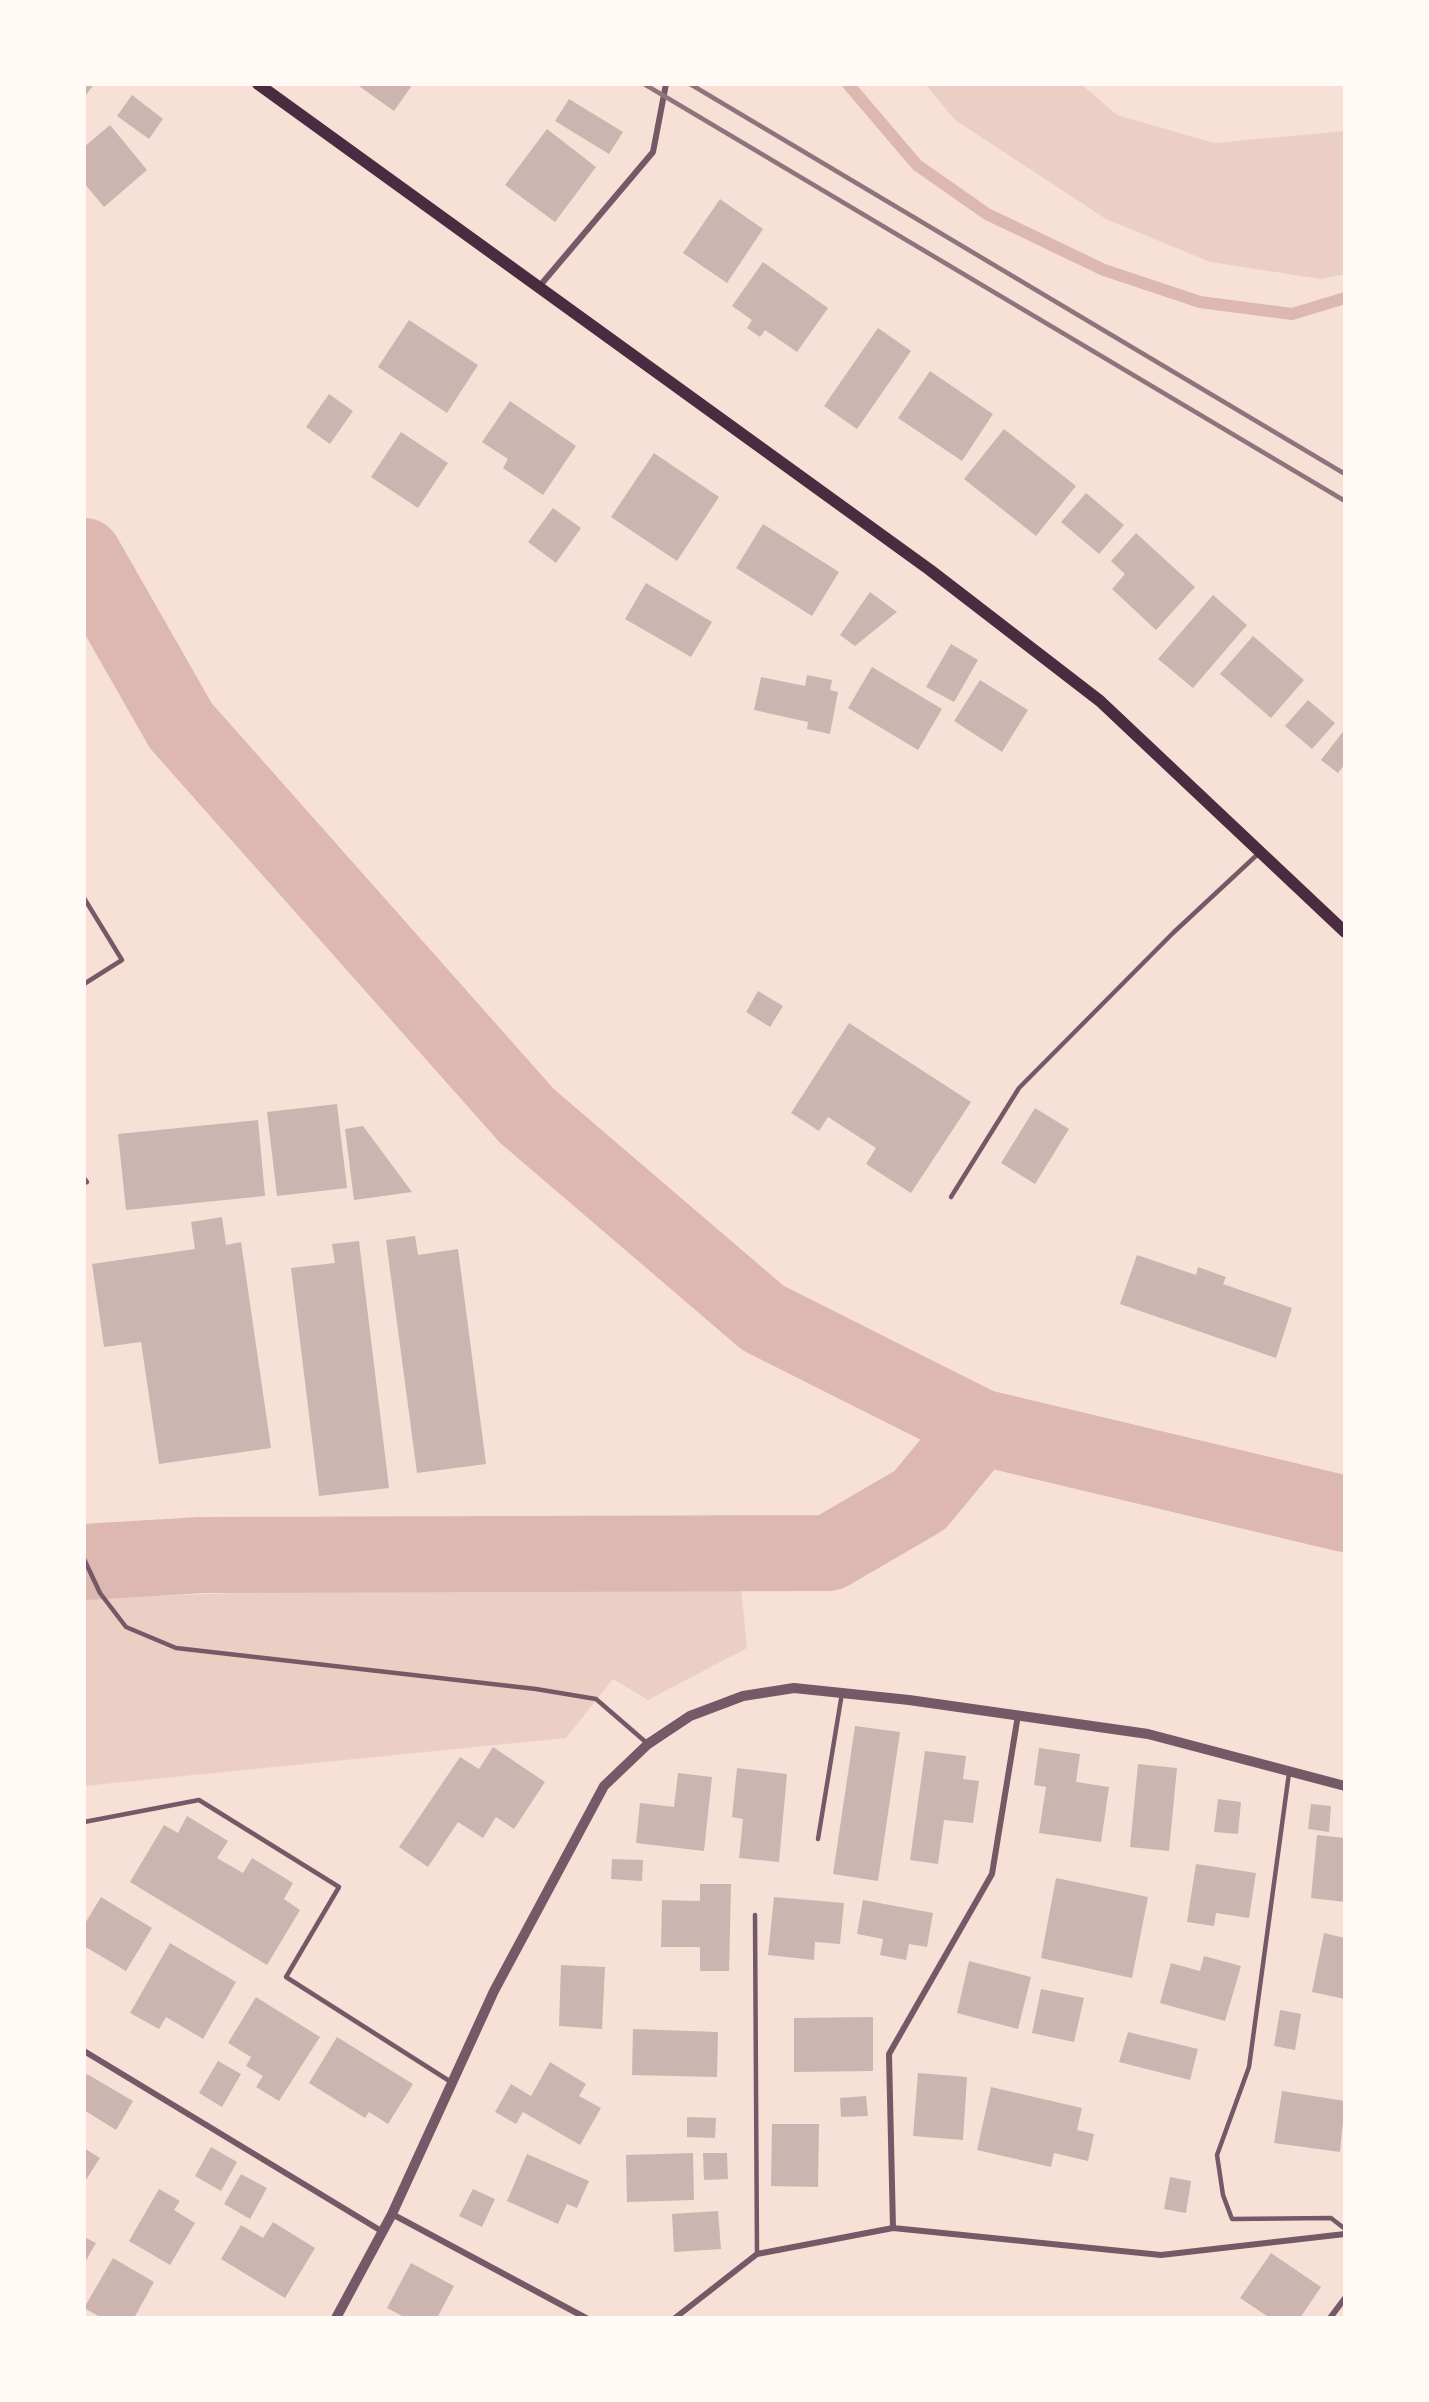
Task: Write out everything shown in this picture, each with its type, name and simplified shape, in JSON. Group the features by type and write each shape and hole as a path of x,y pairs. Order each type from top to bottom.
{"main road":[{"path":"258,84 930,570 1101,701 1345,932"}],"street":[{"path":"538,288 653,152 666,84"},
{"path":"336,2318 392,2214 494,1991 604,1786 648,1744 690,1716 743,1696 794,1688 842,1693 1148,1734 1345,1786"},
{"path":"893,2228 889,2054 992,1874 1018,1715"},
{"path":"84,2051 383,2232"},
{"path":"392,2214 586,2318"},
{"path":"675,2318 758,2254 893,2228 1161,2255 1345,2234"},
{"path":"1330,2318 1345,2298"}],"lane":[{"path":"951,1197 1019,1088 1173,933 1259,853"},
{"path":"84,898 122,960 84,984"},
{"path":"84,1178 87,1182 84,1183"},
{"path":"84,1559 100,1593 126,1627 176,1648 536,1689 596,1699 648,1744"},
{"path":"818,1839 842,1693"},
{"path":"1289,1770 1249,2067 1217,2155 1223,2195 1232,2219 1331,2218 1345,2229"},
{"path":"84,1822 200,1800 339,1887 286,1977 453,2083"},
{"path":"755,1915 758,2254"}],"shaded area":[{"path":"925,84 1081,84 1117,115 1214,143 1345,131 1345,274 1321,279 1210,262 1106,219 955,120"},
{"path":"740,1577 747,1648 648,1700 613,1679 566,1738 84,1786 84,1598"}],"building":[{"path":"84,84 94,84 84,98"},
{"path":"356,84 413,84 394,111"},
{"path":"132,95 163,119 149,139 117,116"},
{"path":"569,99 623,132 609,154 555,121"},
{"path":"110,125 147,170 104,207 84,183 84,147"},
{"path":"547,129 596,167 555,222 505,185"},
{"path":"720,199 763,229 727,283 683,253"},
{"path":"763,262 828,308 797,352 765,330 760,337 747,328 752,320 732,306"},
{"path":"409,320 478,365 447,413 378,367"},
{"path":"878,328 911,351 857,429 824,406"},
{"path":"930,371 993,414 962,461 898,418"},
{"path":"329,394 353,411 330,444 306,427"},
{"path":"510,401 576,446 543,495 503,468 508,459 482,442"},
{"path":"1004,429 1076,486 1036,536 964,479"},
{"path":"401,432 448,463 418,508 371,477"},
{"path":"654,453 719,497 677,561 611,517"},
{"path":"1086,493 1124,525 1099,554 1061,522"},
{"path":"553,508 581,528 556,563 528,542"},
{"path":"763,524 839,572 812,616 736,568"},
{"path":"1136,533 1195,587 1156,630 1112,589 1125,574 1111,561"},
{"path":"646,583 712,622 691,657 625,619"},
{"path":"870,592 897,612 855,646 840,635"},
{"path":"1213,595 1247,625 1193,688 1158,659"},
{"path":"1253,636 1304,680 1271,718 1220,674"},
{"path":"951,644 978,660 954,702 926,687"},
{"path":"872,667 942,709 918,750 848,708"},
{"path":"807,675 832,680 830,690 838,692 830,734 807,729 808,722 754,710 761,677 805,686"},
{"path":"980,680 1028,710 1002,752 954,721"},
{"path":"1308,700 1335,723 1312,749 1285,726"},
{"path":"1345,729 1345,764 1338,773 1321,760"},
{"path":"758,991 783,1006 770,1027 746,1012"},
{"path":"849,1023 971,1102 911,1193 866,1164 876,1148 828,1117 819,1131 791,1113"},
{"path":"337,1104 347,1188 277,1196 267,1112"},
{"path":"1035,1108 1069,1129 1035,1184 1001,1163"},
{"path":"258,1120 265,1196 126,1210 118,1134"},
{"path":"363,1126 412,1192 354,1200 345,1129"},
{"path":"222,1217 226,1245 241,1242 271,1448 159,1464 141,1342 104,1347 92,1264 195,1249 191,1222"},
{"path":"415,1236 418,1255 458,1249 486,1464 417,1473 386,1240"},
{"path":"359,1241 389,1488 319,1496 291,1268 335,1263 332,1244"},
{"path":"1137,1255 1196,1275 1198,1267 1226,1277 1223,1284 1292,1308 1276,1358 1120,1304"},
{"path":"855,1726 900,1732 878,1881 833,1874"},
{"path":"493,1747 545,1782 514,1829 496,1817 483,1838 458,1822 428,1867 399,1847 460,1757 479,1769"},
{"path":"1039,1748 1080,1754 1076,1782 1109,1787 1101,1842 1039,1833 1046,1787 1034,1785"},
{"path":"925,1751 966,1756 963,1779 979,1781 973,1823 944,1820 938,1864 910,1860"},
{"path":"1138,1764 1177,1768 1169,1851 1130,1847"},
{"path":"737,1768 787,1774 779,1862 739,1858 743,1819 732,1817"},
{"path":"678,1773 712,1777 704,1851 636,1843 640,1803 674,1807"},
{"path":"1218,1799 1241,1802 1238,1834 1214,1832"},
{"path":"1311,1804 1331,1806 1329,1832 1308,1829"},
{"path":"187,1816 228,1841 217,1858 243,1873 252,1858 293,1883 284,1899 300,1910 267,1965 130,1882 164,1825 178,1833"},
{"path":"1317,1835 1345,1838 1345,1902 1311,1898"},
{"path":"612,1859 643,1860 642,1881 611,1879"},
{"path":"1196,1864 1256,1873 1249,1918 1216,1913 1214,1926 1187,1922"},
{"path":"1056,1878 1148,1897 1132,1978 1041,1958"},
{"path":"700,1884 731,1884 729,1971 700,1971 700,1947 661,1947 662,1900 700,1901"},
{"path":"101,1897 152,1928 126,1971 84,1946 84,1925"},
{"path":"774,1897 844,1903 840,1944 815,1942 814,1960 768,1955"},
{"path":"863,1900 933,1913 927,1947 909,1944 906,1960 880,1955 883,1939 857,1934"},
{"path":"1324,1933 1345,1938 1345,1999 1312,1992"},
{"path":"170,1943 236,1982 203,2039 166,2017 159,2029 130,2013"},
{"path":"1204,1956 1241,1966 1225,2021 1160,2003 1171,1963 1200,1971"},
{"path":"969,1961 1031,1977 1018,2029 957,2013"},
{"path":"561,1965 605,1967 602,2029 559,2026"},
{"path":"1041,1989 1084,1998 1074,2042 1032,2033"},
{"path":"256,1997 320,2037 279,2101 256,2087 263,2076 246,2066 251,2057 228,2043"},
{"path":"1280,2010 1301,2014 1295,2050 1274,2046"},
{"path":"873,2017 873,2071 794,2072 794,2018"},
{"path":"633,2029 718,2032 717,2077 632,2075"},
{"path":"1128,2032 1198,2049 1190,2080 1119,2062"},
{"path":"337,2037 413,2084 388,2124 369,2112 365,2118 309,2083"},
{"path":"218,2061 241,2074 222,2107 199,2093"},
{"path":"550,2062 586,2084 579,2096 601,2108 580,2145 523,2112 516,2124 495,2112 511,2084 531,2096"},
{"path":"918,2073 967,2077 963,2140 913,2136"},
{"path":"87,2074 133,2101 116,2130 84,2110 84,2079"},
{"path":"991,2087 1082,2108 1077,2130 1094,2134 1088,2161 1054,2153 1051,2167 977,2150"},
{"path":"1282,2091 1345,2101 1340,2152 1274,2143"},
{"path":"866,2096 868,2116 841,2117 840,2098"},
{"path":"687,2117 716,2118 715,2138 687,2137"},
{"path":"772,2124 819,2124 818,2187 771,2186"},
{"path":"211,2147 237,2162 221,2191 195,2176"},
{"path":"84,2148 100,2158 84,2183"},
{"path":"693,2153 694,2200 627,2202 626,2155"},
{"path":"703,2153 727,2153 728,2179 704,2180"},
{"path":"527,2154 589,2181 577,2208 567,2204 558,2224 507,2201"},
{"path":"241,2174 267,2188 250,2219 224,2204"},
{"path":"1170,2177 1191,2181 1186,2213 1164,2209"},
{"path":"159,2189 180,2201 174,2210 195,2223 170,2265 129,2241"},
{"path":"473,2189 495,2199 482,2227 459,2216"},
{"path":"718,2211 721,2249 674,2252 672,2214"},
{"path":"273,2222 315,2248 285,2298 221,2259 241,2225 263,2238"},
{"path":"84,2237 96,2243 84,2264"},
{"path":"1271,2253 1321,2287 1300,2318 1270,2318 1240,2298"},
{"path":"113,2258 154,2282 134,2318 102,2318 84,2308"},
{"path":"411,2263 454,2286 437,2318 406,2318 387,2308"}],"waterway":[{"path":"848,84 917,165 987,214 1104,270 1200,302 1292,314 1345,298"},
{"path":"84,556 181,726 527,1116 763,1318 980,1427 1345,1514"},
{"path":"84,1562 202,1555 829,1553 920,1500 980,1427"}],"railway":[{"path":"644,84 1345,501"},
{"path":"690,84 1345,474"}]}
